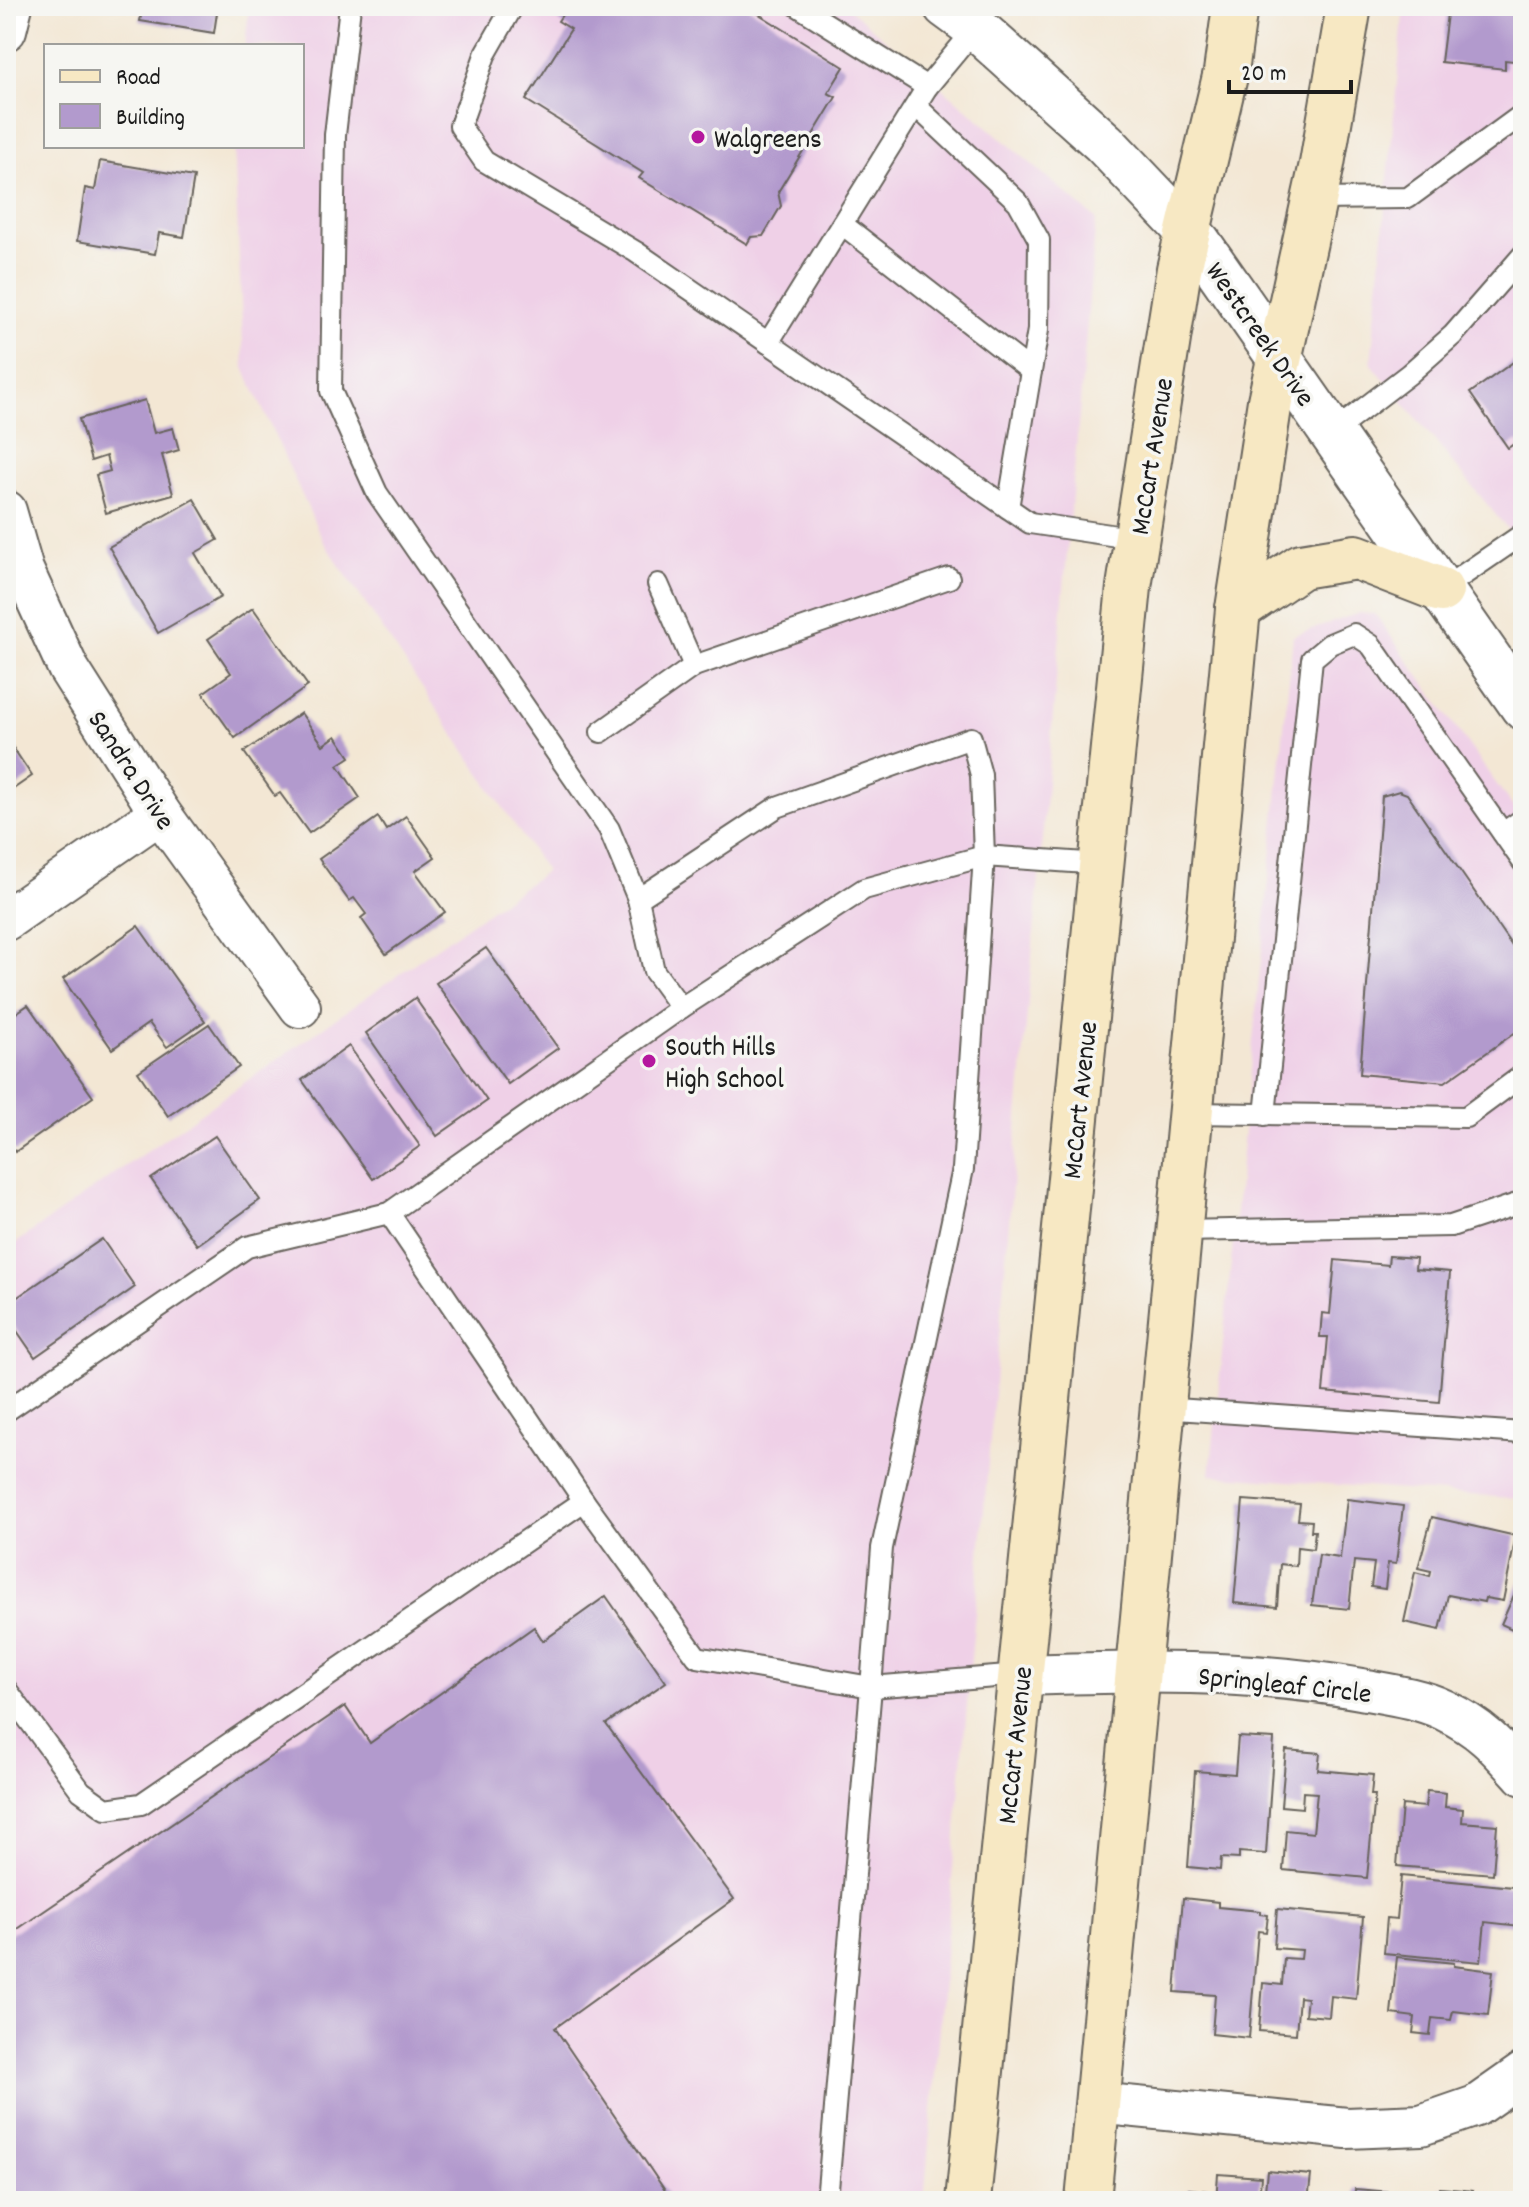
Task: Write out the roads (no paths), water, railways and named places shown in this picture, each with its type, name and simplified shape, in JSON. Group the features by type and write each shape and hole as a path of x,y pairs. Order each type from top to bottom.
{"main road":[{"name":"McCart Avenue","path":"968,2201 1129,587 1173,303 1187,231 1226,72 1235,6"},
{"path":"1088,2201 1238,609 1270,401 1314,199 1349,6"},
{"path":"1238,609 1301,566 1356,557 1441,590"}],"street":[{"path":"6,30 12,6"},
{"name":"Westcreek Drive","path":"961,17 1104,143 1199,243 1441,590 1512,683"},
{"name":"Sandra Drive","path":"6,511 23,570 68,668 160,813 300,1007"},
{"path":"6,920 160,813"},
{"name":"Springleaf Circle","path":"1020,1675 1138,1671 1315,1680 1391,1694 1441,1709 1484,1733 1523,1775"},
{"path":"1096,2103 1347,2128 1421,2125 1476,2106 1523,2073"}],"lane":[{"path":"350,6 335,135 331,391 377,493 609,829 638,899 654,971 681,1008"},
{"path":"513,6 485,55 460,126 484,161 636,252 1030,523 1137,539"},
{"path":"798,6 927,87"},
{"path":"768,343 916,106 961,17"},
{"path":"916,106 1018,202 1039,240 1038,330 1008,508"},
{"path":"1314,199 1408,198 1523,114"},
{"path":"842,224 1031,371"},
{"path":"1332,433 1409,374 1453,335 1523,255"},
{"path":"1441,590 1523,534"},
{"path":"601,732 694,666 949,578"},
{"path":"658,584 694,666"},
{"path":"1265,1115 1312,659 1330,644 1354,634 1371,645 1523,862"},
{"path":"638,899 777,807 971,738 981,775 984,856 963,1169 882,1548 827,2201"},
{"path":"1503,833 1523,819"},
{"path":"6,1411 247,1247 389,1213 681,1008 864,889 984,856 1101,864"},
{"path":"1190,1113 1466,1117 1523,1075"},
{"path":"1179,1231 1451,1226 1523,1202"},
{"path":"389,1213 584,1501 697,1657 871,1687 1020,1675"},
{"path":"1162,1408 1523,1433"},
{"path":"6,1689 81,1791 106,1809 141,1804 584,1501"}],"place":[{"name":"Walgreens","path":"698,137"},
{"name":"South Hills High School","path":"649,1061"}]}
